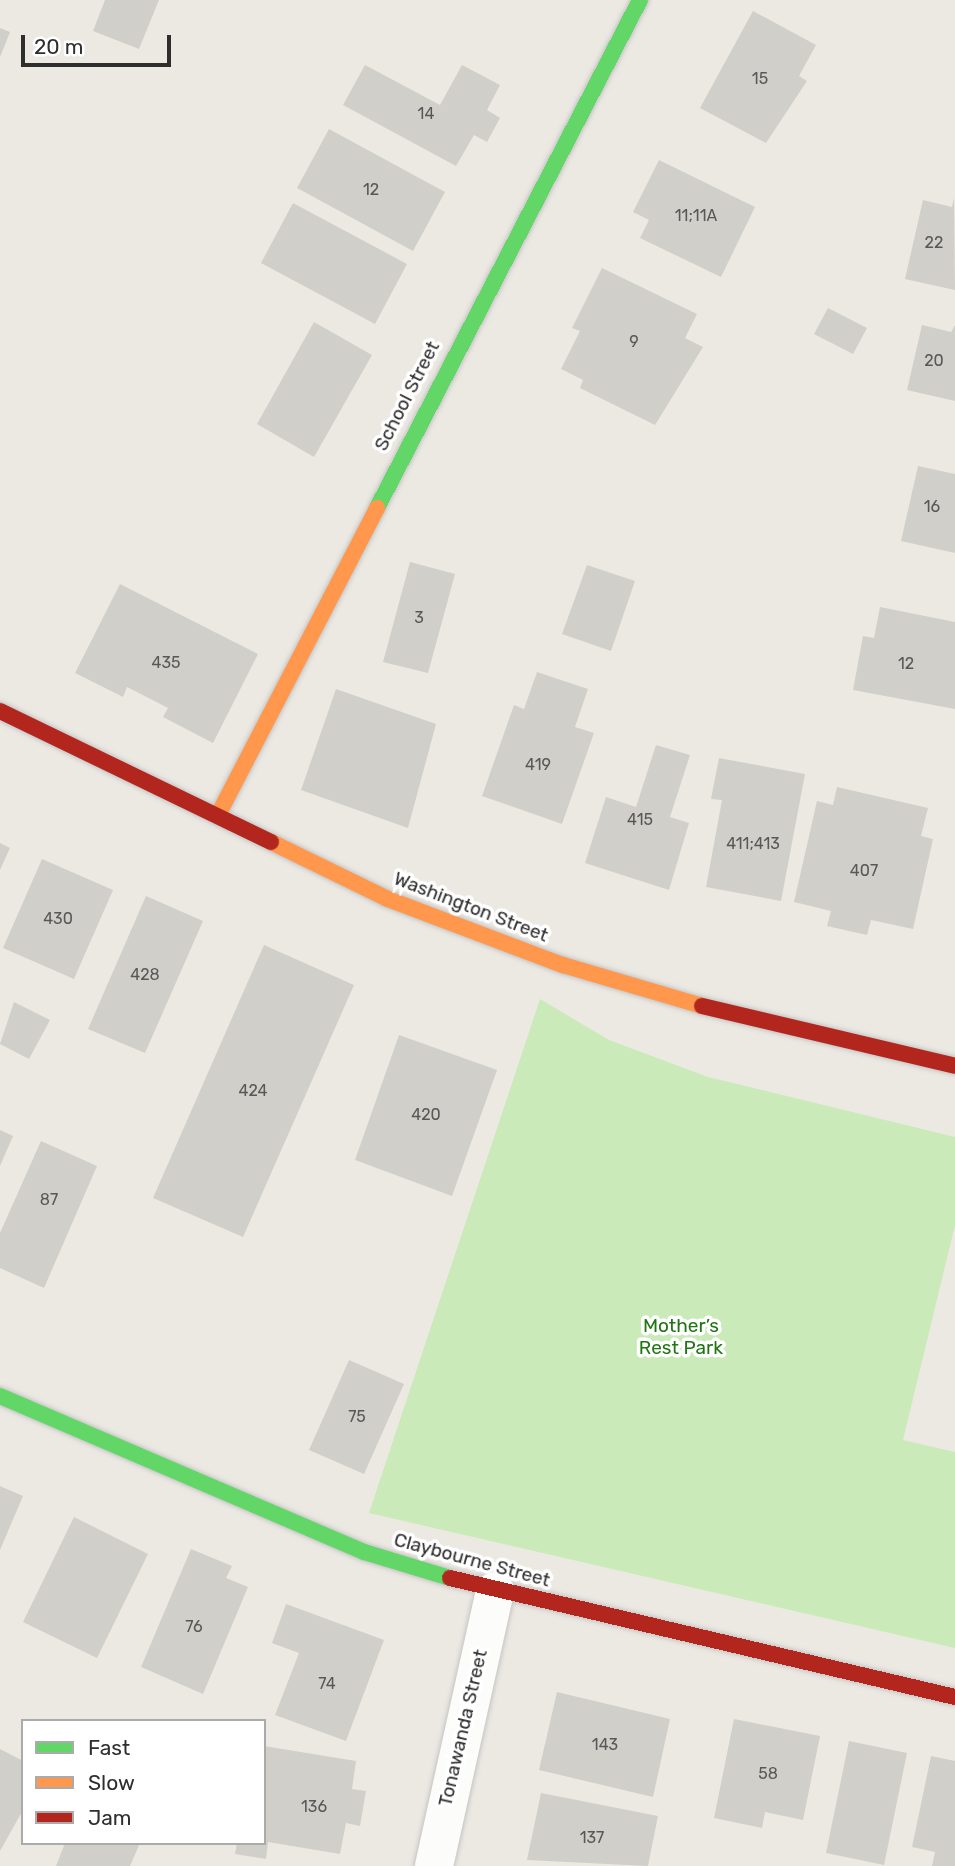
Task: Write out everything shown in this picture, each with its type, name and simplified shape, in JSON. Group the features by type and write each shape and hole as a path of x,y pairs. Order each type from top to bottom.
{"street":[{"name":"School Street","path":"218,816 640,0"},
{"name":"Washington Street","path":"0,711 388,899 563,965 753,1021 955,1066"},
{"name":"Claybourne Street","path":"0,1395 235,1502 364,1552 495,1591 955,1697"},
{"name":"Tonawanda Street","path":"434,1866 495,1591"}],"green space":[{"name":"Mother’s Rest Park","path":"540,999 609,1040 708,1077 955,1137 955,1225 903,1440 955,1452 955,1648 369,1513"}],"building":[{"path":"105,0 159,0 139,49 93,31"},
{"path":"753,11 816,45 799,76 807,81 766,143 700,108"},
{"path":"0,28 10,32 0,57"},
{"path":"365,65 440,105 462,65 500,85 487,110 500,118 487,142 474,135 456,166 343,105"},
{"path":"329,129 445,192 413,251 297,188"},
{"path":"659,160 755,207 721,277 640,238 649,220 633,212"},
{"path":"954,198 955,290 905,279 923,200 952,207"},
{"path":"293,203 407,264 375,324 261,263"},
{"path":"602,268 697,314 685,338 703,347 655,425 580,388 583,380 561,369 580,331 572,328"},
{"path":"828,308 867,328 853,354 814,334"},
{"path":"314,322 372,355 314,457 257,424"},
{"path":"922,325 951,332 955,325 955,401 907,390"},
{"path":"918,466 955,474 955,553 901,541"},
{"path":"410,562 455,574 428,673 383,662"},
{"path":"587,565 635,581 611,651 562,634"},
{"path":"120,584 258,654 213,743 163,717 168,708 127,687 123,697 75,673"},
{"path":"880,607 955,622 955,709 853,690 863,636 874,638"},
{"path":"537,672 588,689 575,727 594,733 562,824 482,796 514,705 524,709"},
{"path":"336,689 436,724 408,828 301,790"},
{"path":"656,745 690,755 670,817 689,823 669,890 585,863 606,797 636,807"},
{"path":"719,758 805,774 781,901 706,887 722,800 711,799"},
{"path":"837,787 928,808 921,836 933,839 913,929 871,920 867,935 827,926 831,911 794,902 817,801 833,805"},
{"path":"0,843 10,848 0,870"},
{"path":"42,859 113,890 74,979 3,948"},
{"path":"146,896 203,921 145,1053 88,1029"},
{"path":"264,945 354,985 243,1237 153,1198"},
{"path":"14,1002 50,1020 29,1059 0,1044"},
{"path":"399,1035 497,1070 452,1196 355,1160"},
{"path":"0,1130 13,1136 0,1166"},
{"path":"41,1141 97,1166 44,1288 0,1268 0,1233"},
{"path":"349,1360 404,1384 364,1474 309,1450"},
{"path":"0,1486 23,1496 0,1550"},
{"path":"74,1517 148,1554 97,1658 23,1622"},
{"path":"191,1549 232,1566 226,1578 248,1587 203,1694 141,1667"},
{"path":"286,1604 384,1640 346,1741 275,1715 299,1653 272,1643"},
{"path":"557,1692 670,1719 653,1797 539,1770"},
{"path":"734,1719 820,1736 803,1820 765,1812 762,1828 714,1818"},
{"path":"849,1741 907,1753 884,1865 826,1853"},
{"path":"266,1746 356,1761 352,1789 366,1791 360,1826 346,1823 340,1854 268,1842 266,1859 235,1854 237,1845 266,1845"},
{"path":"0,1749 21,1760 21,1814 0,1851"},
{"path":"931,1756 955,1761 955,1866 932,1866 935,1852 912,1847"},
{"path":"541,1793 658,1816 648,1866 527,1860"},
{"path":"64,1845 139,1845 130,1866 56,1866"}],"traffic: fast":[{"path":"377,508 640,0"},
{"path":"0,1396 364,1552 450,1578"}],"traffic: slow":[{"path":"218,815 377,508"},
{"path":"271,842 388,899 563,965 702,1006"}],"traffic: jam":[{"path":"0,711 271,842"},
{"path":"702,1006 955,1066"},
{"path":"450,1578 955,1697"}]}
